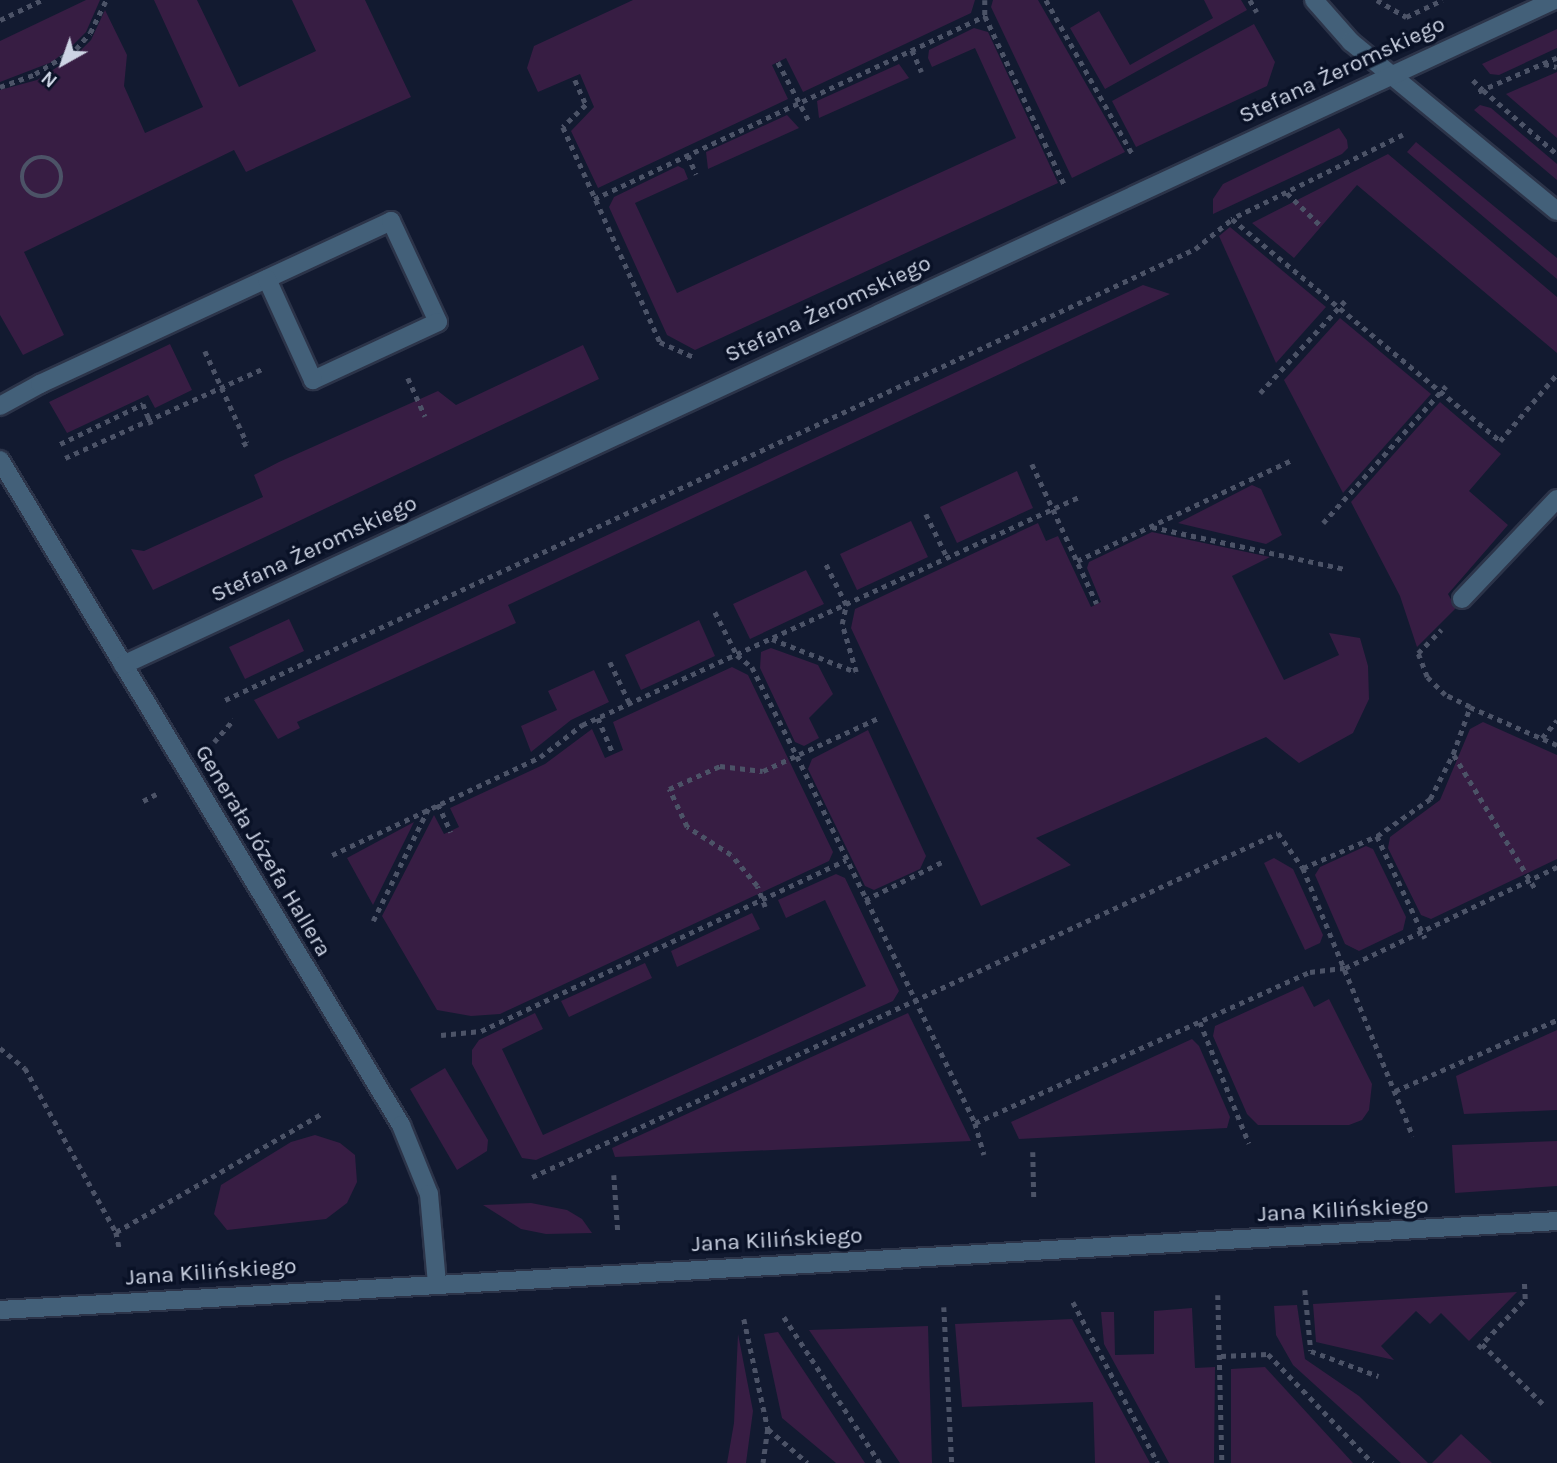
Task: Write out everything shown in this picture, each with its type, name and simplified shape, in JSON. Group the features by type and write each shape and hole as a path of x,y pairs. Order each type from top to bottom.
{"street":[{"path":"1314,0 1325,17 1557,211"},
{"name":"Stefana Żeromskiego","path":"123,665 1391,73 1554,0"},
{"path":"0,406 188,315 391,221 438,322 313,380 267,279"},
{"name":"Generała Józefa Hallera","path":"0,460 401,1125 429,1194 438,1284"},
{"path":"1462,599 1557,499"},
{"name":"Jana Kilińskiego","path":"0,1310 1557,1221"}],"path":[{"path":"0,19 42,0"},
{"path":"0,87 35,74 76,49 90,33 106,0"},
{"path":"985,0 985,16 1067,190"},
{"path":"1046,0 1136,159"},
{"path":"1250,0 1257,12"},
{"path":"1377,0 1406,17 1442,0"},
{"path":"594,199 985,16"},
{"path":"912,50 922,72"},
{"path":"1557,58 1483,90 1557,154"},
{"path":"778,62 810,123"},
{"path":"1544,64 1557,67"},
{"path":"575,80 586,105 563,127 594,199 660,342 702,360"},
{"path":"225,700 1195,249 1232,219 1386,145"},
{"path":"688,155 696,174"},
{"path":"43,157 54,162 62,178 58,190 41,197 28,192 22,173 30,161 43,157"},
{"path":"1287,193 1321,226"},
{"path":"1232,219 1500,441 1557,374"},
{"path":"1260,393 1345,300"},
{"path":"188,315 247,443 242,446"},
{"path":"65,458 300,352"},
{"path":"1323,523 1446,386"},
{"path":"60,444 143,404 150,421"},
{"path":"1077,561 1292,460"},
{"path":"1032,464 1097,604"},
{"path":"332,855 540,757 598,718 1081,496"},
{"path":"926,514 948,559"},
{"path":"1151,526 1345,569"},
{"path":"771,639 856,672 842,624 846,605 824,561"},
{"path":"715,612 737,655 752,667 797,757 975,1123 984,1155"},
{"path":"1437,633 1418,653 1427,677 1445,695 1557,744"},
{"path":"611,662 630,704"},
{"path":"1303,868 1377,836 1430,799 1453,754 1469,707"},
{"path":"598,718 613,754"},
{"path":"765,906 763,899 731,855 687,827 669,789 720,766 763,771 878,718"},
{"path":"206,752 234,719"},
{"path":"1544,739 1557,720"},
{"path":"1544,739 1557,739"},
{"path":"1453,754 1535,888"},
{"path":"438,804 451,832"},
{"path":"373,921 428,809"},
{"path":"532,1177 1278,833 1303,868 1413,1136"},
{"path":"1377,836 1425,938"},
{"path":"441,1035 481,1031 846,860"},
{"path":"865,900 944,861"},
{"path":"975,1123 1310,972 1346,968 1557,867"},
{"path":"1395,1091 1557,1020"},
{"path":"1200,1022 1249,1143"},
{"path":"0,1048 25,1068 116,1232 120,1251"},
{"path":"116,1232 323,1113"},
{"path":"1033,1152 1034,1201"},
{"path":"614,1175 618,1232"},
{"path":"1524,1279 1525,1299 1480,1346 1545,1406"},
{"path":"1305,1290 1311,1351 1378,1376"},
{"path":"1218,1295 1222,1463"},
{"path":"1073,1302 1158,1463"},
{"path":"944,1307 952,1463"},
{"path":"784,1317 880,1463"},
{"path":"744,1319 768,1429 763,1463"},
{"path":"1221,1356 1268,1354 1373,1463"},
{"path":"768,1429 808,1463"}],"shaded area":[{"path":"86,0 100,0 86,32 71,47 52,62 0,82 0,41"},
{"path":"154,0 197,0 239,87 316,51 292,0 365,0 411,97 246,172 234,150 24,252 64,335 23,355 0,315 0,90 37,80 76,55 91,40 105,10 127,55 124,86 145,133 203,107"},
{"path":"633,0 975,0 971,13 803,92 786,58 772,65 788,99 598,188 571,131 594,107 580,74 538,92 527,68 534,46"},
{"path":"993,0 1038,0 1125,152 1072,178 991,7"},
{"path":"1204,0 1241,0 1247,10 1105,89 1070,28 1099,11 1130,65 1213,18"},
{"path":"1254,24 1275,62 1267,86 1136,147 1112,101"},
{"path":"974,28 988,32 1058,183 695,350 667,335 609,207 614,197 678,166 684,169 688,179 635,203 677,293 1016,138 975,48 932,67 928,58 929,50"},
{"path":"1557,29 1557,48 1499,75 1490,74 1482,64"},
{"path":"899,64 909,78 819,118 817,101"},
{"path":"1557,72 1557,138 1506,94"},
{"path":"1480,105 1491,108 1557,164 1557,180 1474,110"},
{"path":"787,115 799,128 708,169 706,152"},
{"path":"1339,128 1347,140 1348,148 1342,154 1213,214 1213,199 1223,184"},
{"path":"1416,142 1557,258 1557,279 1407,152"},
{"path":"1388,154 1557,297 1557,353 1357,185 1294,258 1252,223"},
{"path":"1230,227 1326,307 1276,363 1219,236"},
{"path":"1143,285 1170,294 508,605 516,623 297,722 300,728 278,739 254,700"},
{"path":"1340,318 1431,394 1343,493 1284,380"},
{"path":"170,344 192,390 155,408 148,395 67,433 49,402"},
{"path":"583,345 599,379 153,590 131,549 144,551 263,497 254,475 279,462 438,391 456,405"},
{"path":"1440,402 1501,454 1469,491 1508,525 1448,594 1456,608 1417,647 1400,596 1351,502"},
{"path":"1017,471 1033,508 957,543 940,507"},
{"path":"1252,485 1261,489 1282,535 1266,544 1178,523"},
{"path":"911,521 928,557 857,590 840,554"},
{"path":"1038,523 1046,541 1058,536 1091,607 1101,602 1087,568 1089,562 1152,532 1270,557 1232,576 1284,680 1339,655 1329,633 1360,638 1368,666 1369,699 1353,733 1299,763 1266,737 1036,838 1071,865 981,906 851,628 855,609"},
{"path":"806,570 824,604 750,639 733,604"},
{"path":"289,619 304,651 245,679 229,647"},
{"path":"699,620 715,656 641,690 625,655"},
{"path":"771,648 818,665 833,694 809,718 819,738 804,746 795,742 760,668 761,652"},
{"path":"732,667 748,675 833,852 829,861 500,1014 471,1016 437,1010 382,916 434,815 444,834 459,827 450,808 545,764 592,729 605,758 623,750 613,722"},
{"path":"594,670 609,702 571,720 531,752 521,726 557,710 548,691"},
{"path":"1483,722 1557,755 1557,859 1431,919 1421,915 1388,848 1390,837 1440,800 1470,729"},
{"path":"868,730 926,856 920,869 874,890 865,886 808,769 812,759"},
{"path":"414,822 373,905 347,858"},
{"path":"1366,846 1373,849 1406,917 1403,930 1359,951 1345,944 1315,875 1320,867"},
{"path":"1274,858 1293,869 1323,935 1320,943 1305,950 1264,863"},
{"path":"836,874 845,878 899,991 893,1001 536,1160 522,1158 472,1064 472,1050 479,1040 535,1013 543,1029 502,1049 543,1135 764,1034 866,986 825,900 786,918 778,900"},
{"path":"752,913 760,929 677,967 671,951"},
{"path":"645,963 652,978 569,1017 561,1001"},
{"path":"1303,986 1314,1007 1329,999 1372,1084 1369,1110 1362,1120 1349,1125 1258,1125 1247,1114 1213,1036 1215,1026"},
{"path":"908,1013 971,1141 615,1157 612,1148"},
{"path":"1557,1030 1557,1110 1464,1114 1456,1076"},
{"path":"1192,1039 1199,1046 1230,1117 1227,1128 1019,1139 1011,1122"},
{"path":"445,1068 488,1140 487,1151 457,1170 410,1089"},
{"path":"315,1135 340,1143 355,1155 357,1182 347,1203 326,1219 227,1230 214,1214 221,1185 291,1142"},
{"path":"1557,1141 1557,1186 1455,1193 1452,1145"},
{"path":"531,1203 567,1210 582,1219 592,1233 546,1234 521,1229 483,1205"},
{"path":"1517,1292 1469,1341 1441,1313 1430,1324 1416,1311 1381,1346 1394,1360 1316,1342 1313,1304"},
{"path":"1297,1305 1305,1359 1359,1396 1428,1463 1401,1463 1293,1365 1276,1335 1274,1306"},
{"path":"1192,1308 1195,1368 1215,1367 1214,1463 1169,1463 1104,1344 1101,1312 1114,1312 1115,1355 1154,1354 1154,1311"},
{"path":"1072,1319 1150,1463 1095,1463 1093,1402 962,1407 955,1324"},
{"path":"928,1326 932,1463 900,1463 809,1330"},
{"path":"778,1332 865,1463 836,1463 782,1418 764,1334"},
{"path":"738,1334 753,1411 746,1463 727,1463 734,1423"},
{"path":"1265,1367 1353,1463 1231,1463 1231,1369"},
{"path":"1461,1434 1492,1463 1432,1463"}]}
